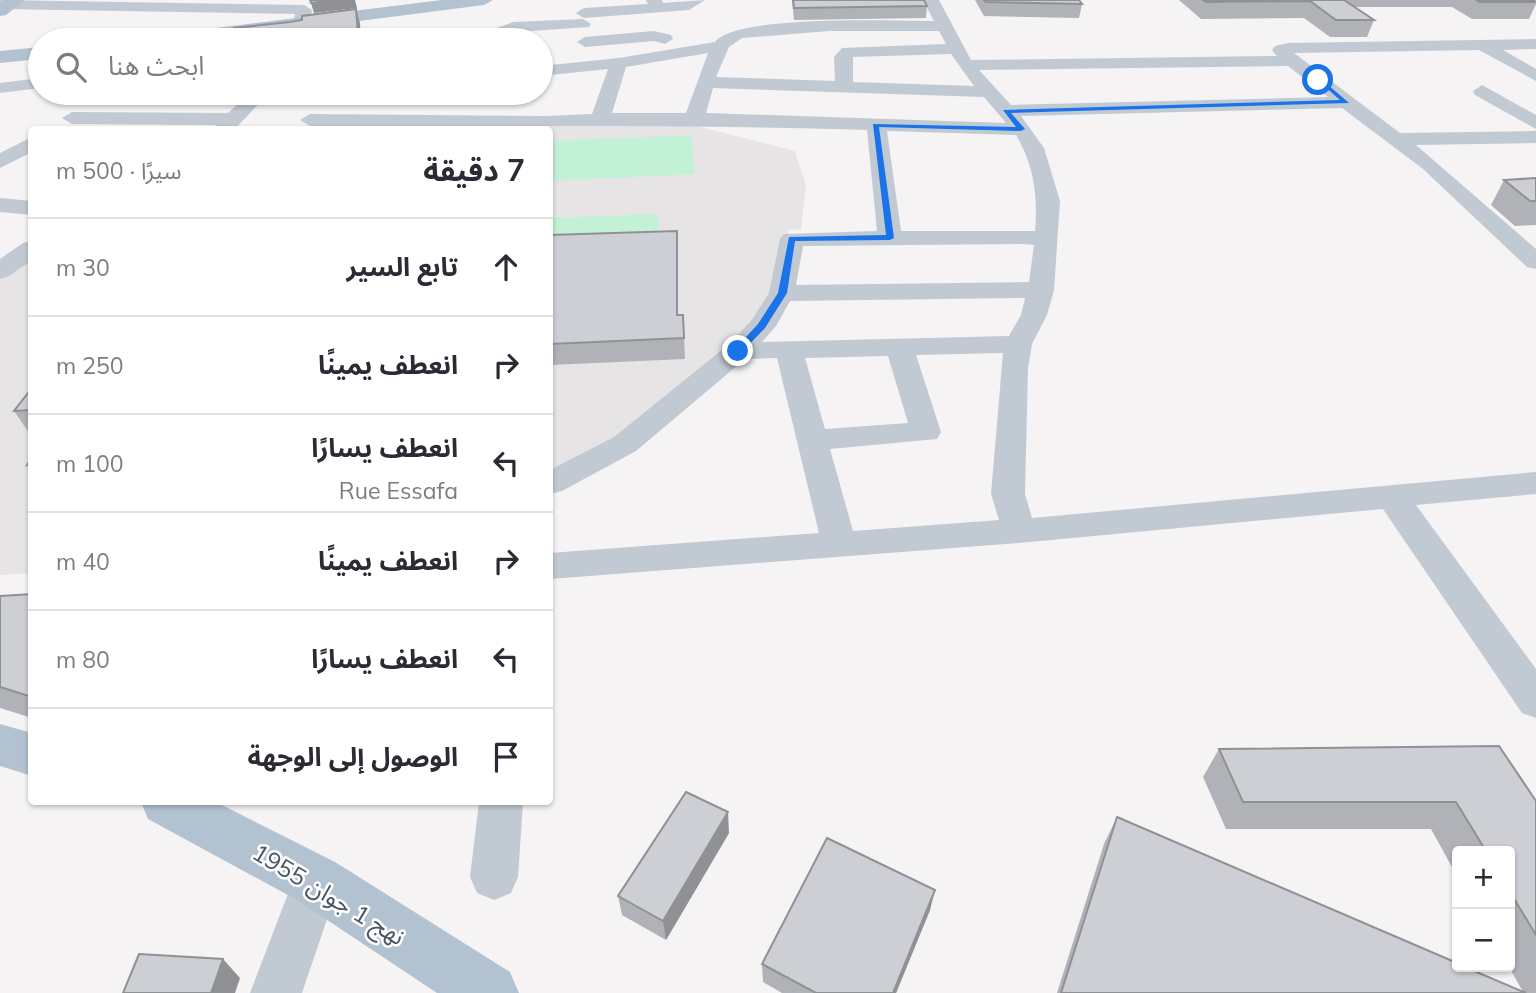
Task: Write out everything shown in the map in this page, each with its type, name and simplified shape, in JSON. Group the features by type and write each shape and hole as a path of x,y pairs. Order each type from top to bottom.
{"main road":[{"path":"222,28 304,10 384,14 484,0"},
{"path":"2,57 28,55"},
{"path":"0,745 28,754"},
{"name":"نهج 1 جوان 1955","path":"172,805 316,881 489,993"}],"street":[{"path":"267,0 304,10"},
{"path":"563,47 584,25 656,4 689,5 697,0"},
{"path":"931,0 960,57 987,92 1014,120 1040,163 1046,183 1048,201 1041,290 1034,315 1018,344 1008,494 1019,531"},
{"path":"7,5 304,10"},
{"path":"377,28 384,14"},
{"path":"584,25 586,67"},
{"path":"506,28 584,25 658,37 680,51"},
{"path":"694,118 720,46 731,35 747,31 944,26"},
{"path":"1536,44 1281,50 1397,139 1536,262"},
{"path":"1482,45 1536,76"},
{"path":"553,70 619,63 720,46"},
{"path":"844,87 843,57 848,52 960,57 1292,61"},
{"path":"600,119 619,63"},
{"path":"553,87 565,69"},
{"path":"707,82 987,92"},
{"path":"2,88 28,85"},
{"path":"1536,90 1482,91 1536,123"},
{"path":"306,125 694,118 876,125 1347,102"},
{"path":"59,126 90,105"},
{"path":"72,118 228,124 248,105"},
{"path":"306,125 323,105"},
{"path":"407,125 422,105"},
{"path":"489,121 499,105"},
{"path":"528,122 540,105"},
{"path":"876,125 890,238"},
{"path":"1397,139 1536,137"},
{"path":"0,148 28,144"},
{"path":"0,162 28,145"},
{"path":"1464,196 1500,195"},
{"path":"0,205 28,208"},
{"path":"553,481 625,444 738,351 762,326 782,293 792,239 1046,239"},
{"path":"782,293 1041,290"},
{"path":"738,351 1018,344"},
{"path":"813,440 926,432 899,345"},
{"path":"789,349 839,543"},
{"path":"553,566 1019,531 1536,483"},
{"path":"1392,496 1536,701"},
{"path":"494,877 501,805"},
{"path":"276,993 316,881"}],"shaded area":[{"path":"681,122 795,151 806,185 801,229 789,230 770,296 738,340 619,441 553,474 553,126 548,126"},
{"path":"28,257 28,573 0,575 0,277"}],"green space":[{"path":"691,135 695,174 553,181 553,141"},
{"path":"658,214 658,243 553,247 553,218"}],"building":[{"path":"310,0 335,0 311,3"},
{"path":"793,0 924,0 927,6 794,8"},
{"path":"984,0 1079,0 1082,4 986,2"},
{"path":"1203,0 1344,0 1374,20 1336,20 1310,1"},
{"path":"1476,0 1533,0 1536,2 1480,2"},
{"path":"356,9 357,28 234,28 302,20 302,16"},
{"path":"1536,178 1536,201 1530,201 1504,180"},
{"path":"677,231 677,315 683,315 684,338 553,344 553,235"},
{"path":"28,393 28,410 14,411"},
{"path":"28,594 28,696 0,687 0,596"},
{"path":"1499,746 1536,801 1536,935 1515,900 1515,846 1483,846 1456,802 1243,802 1219,749"},
{"path":"686,792 728,812 663,921 618,896"},
{"path":"1117,817 1452,961 1452,972 1477,972 1526,993 1061,993"},
{"path":"827,838 935,890 893,993 816,993 762,964"},
{"path":"139,954 223,959 211,993 123,993"}],"route":[{"path":"738,351 762,326 782,293 792,239 890,238 876,125 1021,129 1006,111 1347,102 1318,80"}]}
